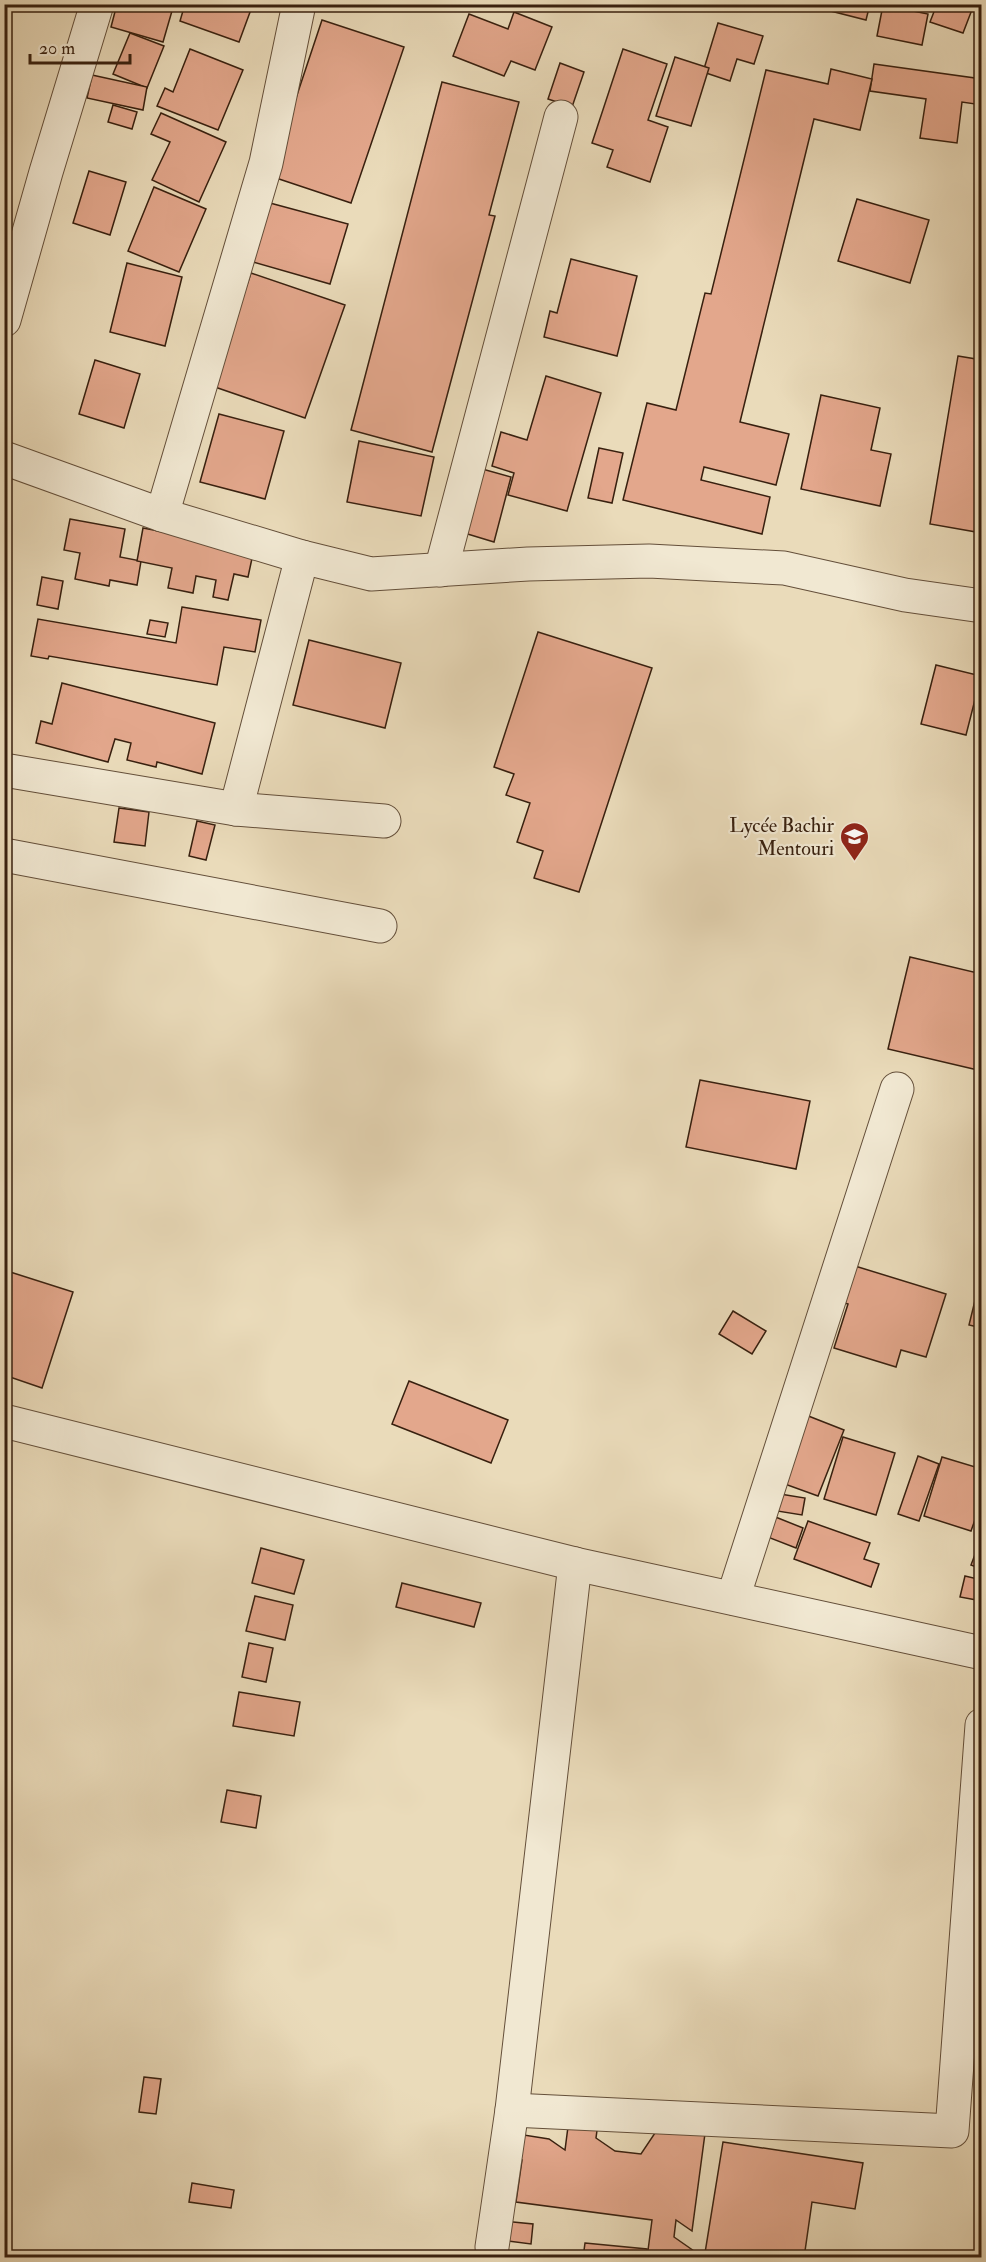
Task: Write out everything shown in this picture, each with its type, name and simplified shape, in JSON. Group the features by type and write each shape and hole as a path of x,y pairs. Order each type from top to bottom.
{"street":[{"path":"4,320 45,171 97,4"},
{"path":"162,515 266,164 299,4"},
{"path":"441,570 561,117"},
{"path":"4,458 162,515 302,557 371,574 528,564 649,561 784,568 905,595 981,606"},
{"path":"236,809 302,557"},
{"path":"4,770 236,809 384,821"},
{"path":"4,855 380,926"},
{"path":"733,1598 897,1089"},
{"path":"4,1420 575,1564 981,1653"},
{"path":"492,2247 512,2110 575,1564"},
{"path":"512,2110 952,2131 981,1725"}],"building":[{"path":"117,4 174,4 163,42 111,27"},
{"path":"185,4 253,4 239,42 180,21"},
{"path":"732,4 768,4 767,11"},
{"path":"803,4 870,4 866,20"},
{"path":"884,4 929,4 929,8"},
{"path":"937,4 973,7 963,33 930,22"},
{"path":"883,5 928,14 922,45 877,36"},
{"path":"514,12 552,27 535,70 511,61 504,76 453,56 469,14 508,29"},
{"path":"322,20 404,47 351,203 270,176"},
{"path":"718,23 763,36 754,64 737,59 730,81 703,72"},
{"path":"130,33 164,46 147,88 113,74"},
{"path":"190,49 243,70 218,130 157,106 165,88 173,92"},
{"path":"623,49 667,64 648,120 668,127 650,182 607,167 613,150 592,143"},
{"path":"675,57 709,68 691,126 656,116"},
{"path":"560,63 584,72 572,107 548,99"},
{"path":"874,64 982,79 982,105 962,102 957,143 920,138 926,99 870,91"},
{"path":"831,69 872,79 860,130 814,119 740,422 789,434 776,485 704,467 701,480 770,497 762,534 623,500 647,403 676,410 705,293 711,294 766,70 828,84"},
{"path":"92,75 147,87 143,110 87,98"},
{"path":"442,82 519,102 489,215 495,216 432,452 351,430"},
{"path":"113,105 137,112 132,129 108,122"},
{"path":"161,113 226,142 199,202 152,180 170,142 151,134"},
{"path":"89,171 126,182 110,235 73,223"},
{"path":"154,187 206,209 179,272 128,251"},
{"path":"857,199 929,220 910,283 838,261"},
{"path":"270,203 348,224 330,284 253,262"},
{"path":"571,259 637,276 617,356 544,337 550,311 557,313"},
{"path":"127,263 182,277 165,346 110,332"},
{"path":"251,273 345,305 305,418 212,386"},
{"path":"958,356 982,360 982,533 930,524"},
{"path":"95,360 140,374 124,428 79,414"},
{"path":"546,376 601,393 567,511 508,495 514,473 492,466 501,432 527,440"},
{"path":"821,395 880,408 871,450 891,454 880,506 801,489"},
{"path":"219,414 284,431 265,499 200,482"},
{"path":"359,441 434,457 421,516 347,502"},
{"path":"599,448 623,453 612,503 588,498"},
{"path":"468,465 511,477 494,542 451,529"},
{"path":"70,519 125,529 120,557 141,561 137,585 110,580 109,586 75,579 80,553 64,550"},
{"path":"143,528 254,549 248,577 234,574 228,600 213,597 216,580 196,576 193,593 168,588 172,568 137,561"},
{"path":"42,577 63,581 58,609 37,605"},
{"path":"182,607 261,620 255,652 224,647 217,685 49,656 48,659 31,656 38,619 176,643"},
{"path":"150,620 168,623 165,637 147,634"},
{"path":"538,632 652,668 579,892 534,878 543,851 517,842 530,803 506,795 514,774 494,767"},
{"path":"309,640 401,663 385,728 293,705"},
{"path":"936,665 981,676 966,735 921,724"},
{"path":"62,683 215,723 202,774 157,762 156,767 127,760 131,743 115,739 108,762 36,743 41,721 52,724"},
{"path":"119,808 149,812 145,846 114,842"},
{"path":"197,821 215,825 206,860 189,856"},
{"path":"910,957 982,974 982,1071 888,1049"},
{"path":"700,1080 810,1101 796,1169 686,1147"},
{"path":"842,1262 946,1294 926,1357 901,1350 896,1367 834,1348 848,1304 831,1299"},
{"path":"4,1270 73,1292 42,1388 4,1375"},
{"path":"982,1272 982,1328 969,1325"},
{"path":"733,1311 766,1331 752,1354 719,1334"},
{"path":"409,1381 508,1420 491,1463 392,1424"},
{"path":"788,1408 844,1430 818,1496 782,1483"},
{"path":"843,1437 895,1453 876,1515 824,1499"},
{"path":"918,1456 939,1464 919,1521 898,1514"},
{"path":"942,1457 982,1469 982,1500 971,1531 924,1516"},
{"path":"780,1494 805,1498 802,1515 777,1511"},
{"path":"768,1514 803,1528 796,1548 760,1534"},
{"path":"808,1521 870,1543 864,1559 879,1564 871,1587 794,1559"},
{"path":"982,1536 982,1569 971,1565"},
{"path":"261,1548 304,1560 294,1594 252,1583"},
{"path":"965,1576 982,1580 982,1601 960,1597"},
{"path":"402,1583 481,1603 474,1627 396,1607"},
{"path":"255,1596 293,1605 285,1640 246,1631"},
{"path":"249,1643 273,1648 266,1682 242,1677"},
{"path":"239,1692 300,1702 294,1736 233,1726"},
{"path":"227,1790 261,1796 256,1828 221,1822"},
{"path":"978,1990 982,1991 982,2057 963,2053"},
{"path":"144,2077 161,2079 156,2114 139,2112"},
{"path":"569,2119 598,2123 596,2138 615,2151 641,2154 663,2121 706,2126 692,2231 676,2220 674,2237 704,2258 647,2258 652,2220 516,2202 522,2160 514,2155 524,2135 549,2139 565,2150"},
{"path":"723,2142 863,2163 855,2209 812,2202 804,2258 737,2258 705,2253"},
{"path":"192,2183 234,2190 231,2208 189,2202"},
{"path":"494,2220 533,2224 531,2244 492,2239"},
{"path":"585,2243 647,2249 646,2258 583,2258"}],"place":[{"name":"Lycée Bachir Mentouri","path":"855,862"}]}
